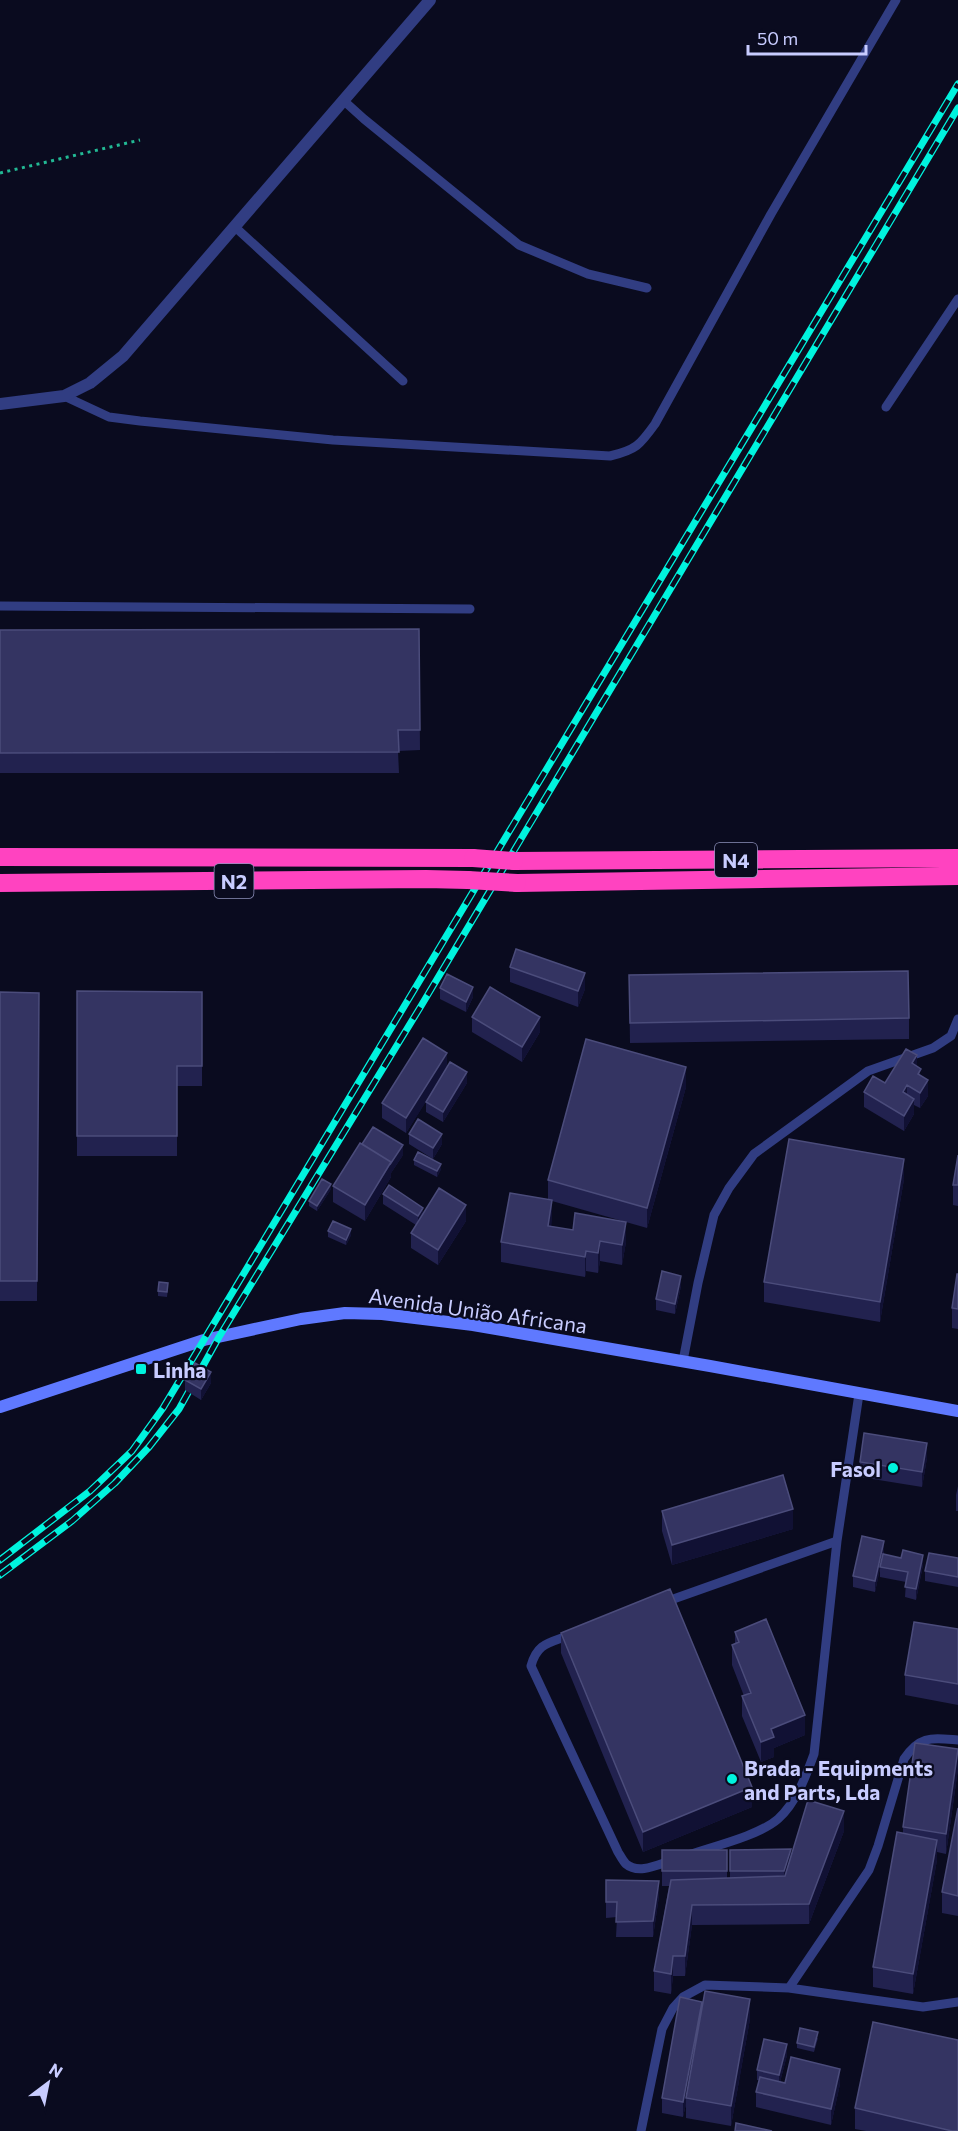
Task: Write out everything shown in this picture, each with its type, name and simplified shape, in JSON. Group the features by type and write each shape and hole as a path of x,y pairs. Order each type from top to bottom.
{"highway":[{"name":"N2","path":"0,857 432,858"},
{"name":"N4","path":"432,858 514,861 958,858"},
{"name":"N4","path":"468,880 517,883 958,876"},
{"name":"N2","path":"0,883 468,880"}],"main road":[{"name":"Avenida União Africana","path":"0,1407 204,1340 345,1312 473,1325 958,1411"}],"street":[{"path":"0,404 64,396 90,384 123,356 430,0"}],"lane":[{"path":"64,396 109,417 227,430 333,440 610,456 629,452 643,441 655,424 771,214 896,0"},
{"path":"344,100 364,119 519,245 588,274 647,288"},
{"path":"235,227 403,381"},
{"path":"886,407 958,299"},
{"path":"0,606 470,609"},
{"path":"683,1361 714,1215 729,1188 754,1154 868,1071 933,1048 951,1036 958,1019"},
{"path":"578,1632 544,1644 535,1653 531,1666 618,1852 626,1864 636,1869 648,1868 751,1834 778,1819 794,1799 814,1754 837,1541 859,1394"},
{"path":"657,1604 837,1541"},
{"path":"789,1988 869,1870 904,1759 912,1747 920,1741 932,1738 958,1740"},
{"path":"641,2131 662,2029 673,2008 683,1997 705,1984 789,1988 923,2007 958,2002"}],"path":[{"path":"0,172 140,140"}],"building":[{"path":"419,629 420,730 398,730 399,752 0,753 0,630"},
{"path":"516,949 585,973 578,991 510,967"},
{"path":"908,971 909,1018 630,1023 629,975"},
{"path":"447,974 473,987 466,1002 440,988"},
{"path":"490,987 540,1017 522,1047 472,1017"},
{"path":"77,991 202,992 202,1066 177,1066 177,1136 77,1136"},
{"path":"0,992 39,993 37,1281 0,1281"},
{"path":"423,1038 447,1053 406,1118 382,1103"},
{"path":"586,1039 686,1067 647,1208 548,1180"},
{"path":"906,1049 917,1055 912,1063 921,1069 918,1074 928,1080 920,1093 907,1085 903,1092 914,1099 904,1116 864,1092 873,1076 885,1083"},
{"path":"450,1062 467,1072 443,1112 426,1102"},
{"path":"418,1119 442,1134 433,1148 409,1134"},
{"path":"373,1127 403,1145 391,1163 362,1144"},
{"path":"789,1139 904,1159 880,1302 764,1282"},
{"path":"360,1143 391,1162 365,1205 333,1186"},
{"path":"418,1152 441,1164 437,1171 414,1160"},
{"path":"958,1155 958,1185 953,1185"},
{"path":"322,1179 331,1184 317,1206 309,1201"},
{"path":"389,1185 423,1208 418,1216 383,1194"},
{"path":"439,1188 466,1205 438,1250 411,1233"},
{"path":"510,1193 552,1200 548,1226 573,1230 575,1213 626,1222 622,1245 600,1241 598,1253 586,1251 585,1257 501,1242"},
{"path":"333,1221 351,1229 346,1240 328,1231"},
{"path":"662,1271 681,1276 675,1304 656,1299"},
{"path":"958,1274 958,1309 952,1308"},
{"path":"159,1282 168,1283 167,1292 158,1291"},
{"path":"195,1363 211,1372 201,1389 185,1380"},
{"path":"864,1433 927,1443 922,1472 860,1462"},
{"path":"783,1475 793,1509 672,1545 662,1511"},
{"path":"862,1536 884,1541 875,1581 853,1576"},
{"path":"903,1550 923,1555 916,1589 905,1587 908,1572 880,1567 883,1554 901,1558"},
{"path":"929,1553 958,1558 958,1577 925,1571"},
{"path":"670,1589 752,1787 643,1832 561,1633"},
{"path":"766,1619 805,1715 771,1729 774,1737 761,1742 742,1696 751,1693 732,1645 739,1642 735,1632"},
{"path":"914,1622 958,1629 958,1684 905,1675"},
{"path":"915,1743 958,1749 946,1834 903,1827"},
{"path":"808,1800 844,1811 809,1904 692,1905 685,1956 673,1956 671,1974 654,1971 671,1880 785,1876"},
{"path":"958,1808 958,1896 942,1892"},
{"path":"897,1832 937,1840 913,1974 873,1967"},
{"path":"791,1849 784,1871 730,1871 730,1850"},
{"path":"662,1850 727,1850 727,1871 662,1871"},
{"path":"606,1880 659,1881 653,1921 616,1922 617,1902 606,1902"},
{"path":"705,1991 750,1999 731,2106 686,2098"},
{"path":"680,1997 702,2002 683,2102 662,2098"},
{"path":"873,2022 958,2040 958,2131 855,2108"},
{"path":"800,2028 818,2032 814,2047 797,2043"},
{"path":"764,2039 787,2044 779,2075 757,2070"},
{"path":"791,2057 840,2069 831,2109 756,2092 760,2077 785,2083"},
{"path":"736,2123 772,2131 735,2131"}],"railway":[{"path":"0,1560 90,1491 132,1451 163,1408 958,84"},
{"path":"0,1575 72,1521 115,1483 149,1447 179,1409 219,1337 421,1006 958,108"}],"place":[{"name":"Linha","path":"141,1369"},
{"name":"Fasol","path":"893,1468"},
{"name":"Brada - Equipments and Parts, Lda","path":"732,1779"}]}
